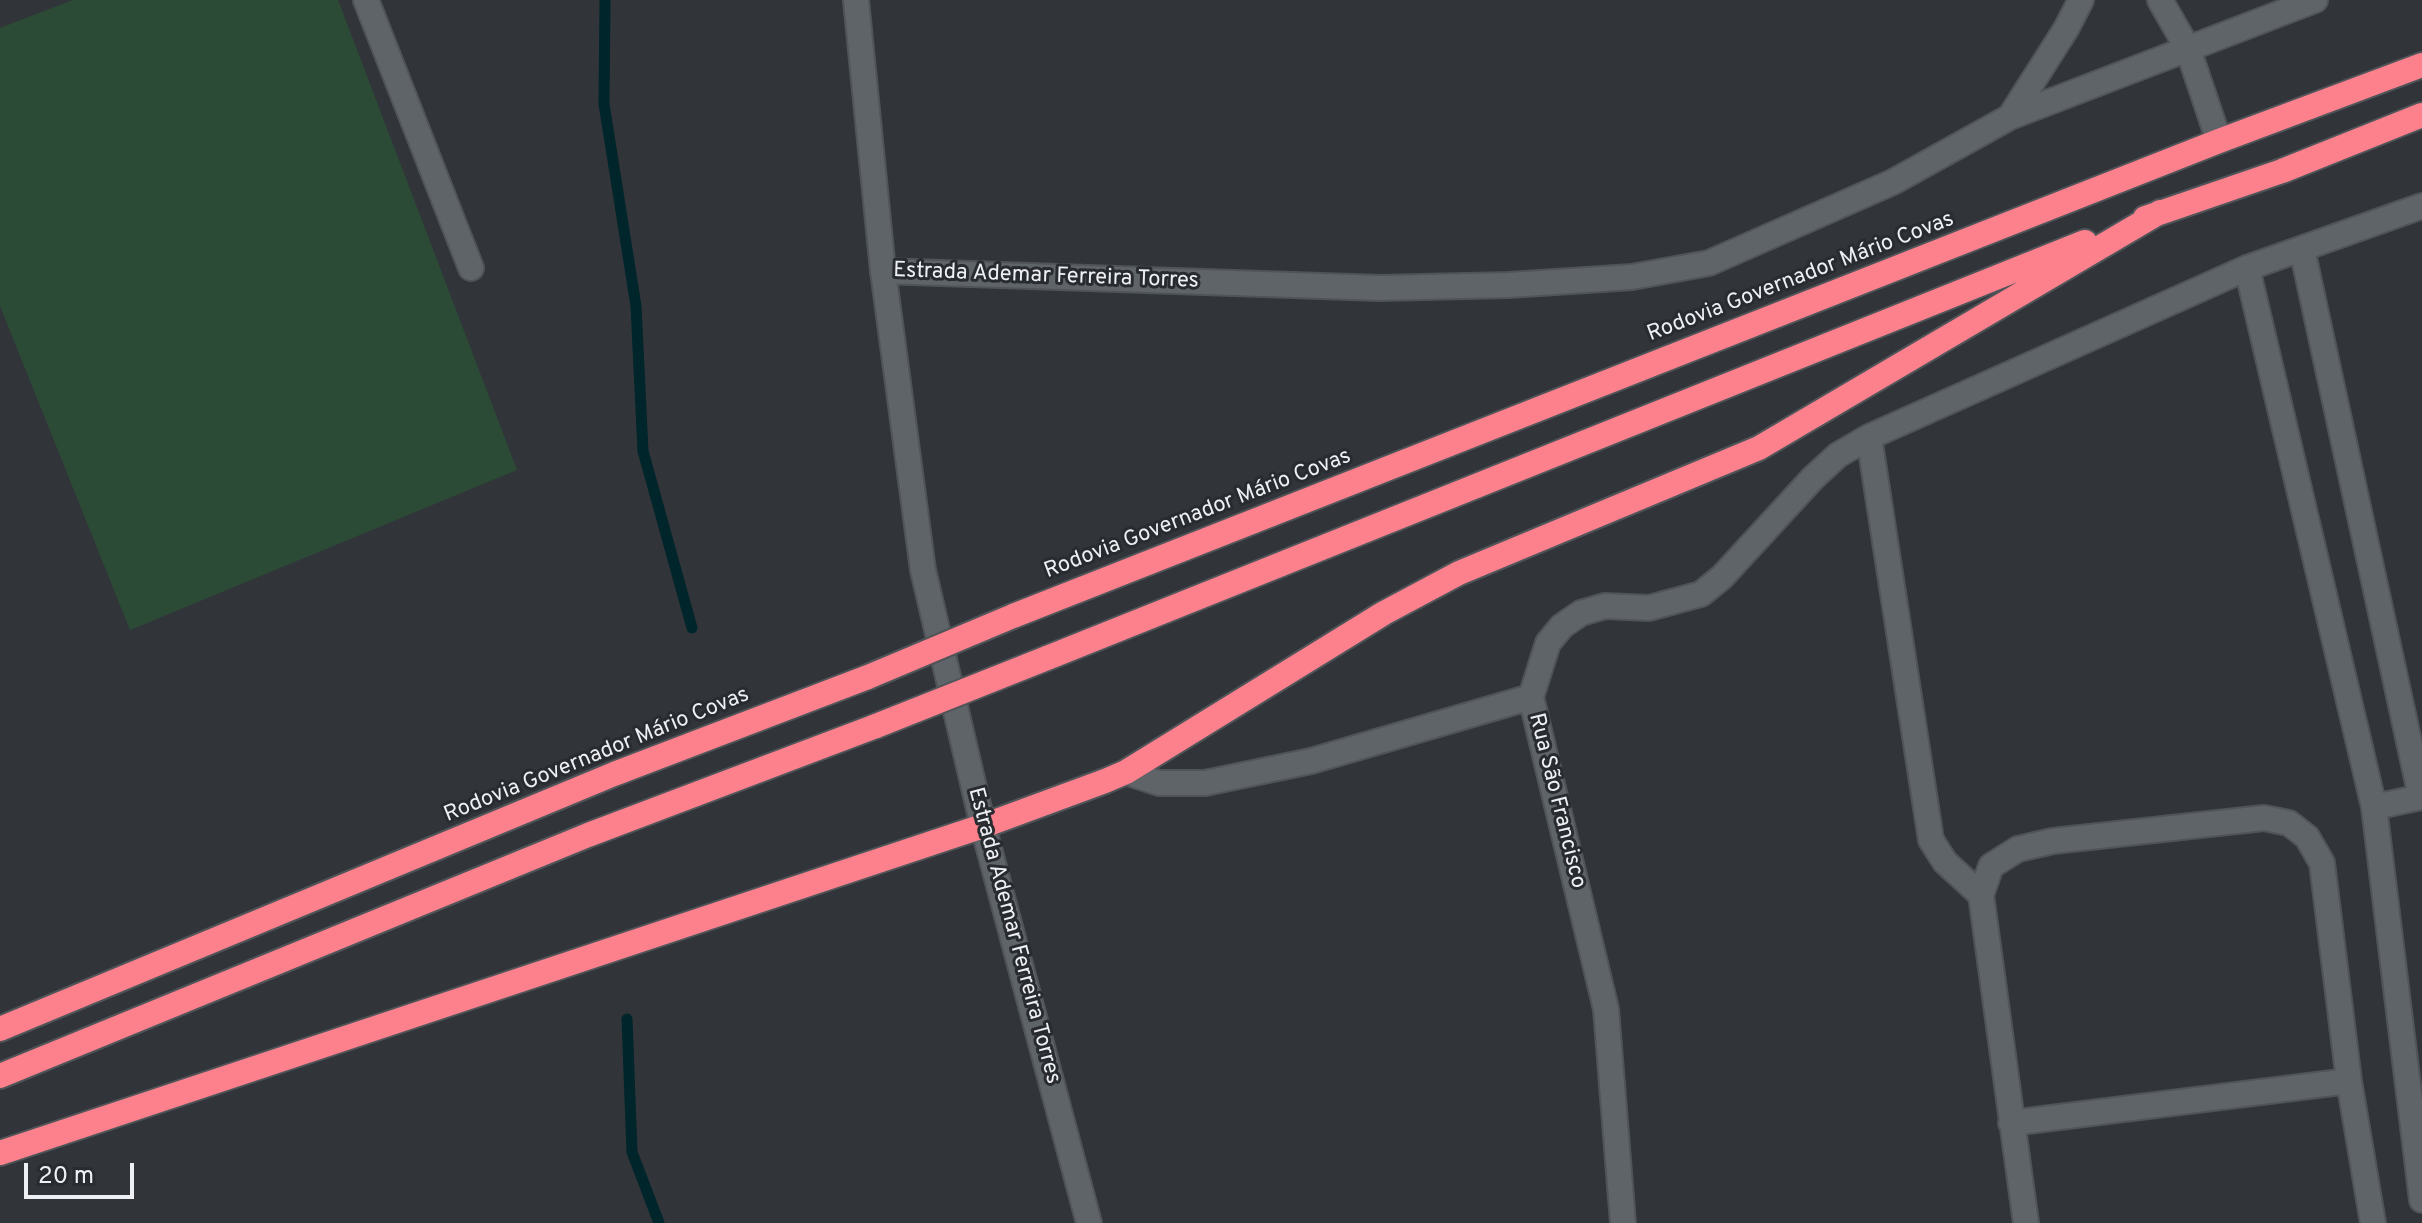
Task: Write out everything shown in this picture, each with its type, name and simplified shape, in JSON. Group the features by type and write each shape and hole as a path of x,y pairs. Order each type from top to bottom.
{"highway":[{"name":"Rodovia Governador Mário Covas","path":"0,1029 614,774 868,677 1013,616 2219,141 2422,65"},
{"path":"0,1076 588,835 876,726 2160,212 2282,171 2422,115"},
{"path":"0,1153 983,826 1126,772 1384,613 1459,573 1759,448 2160,212"}],"street":[{"path":"366,0 471,268"},
{"path":"856,0 883,271"},
{"name":"Estrada Ademar Ferreira Torres","path":"1089,1223 983,826 923,570 883,271 1380,288 1509,285 1632,277 1709,263 1893,182 2010,117 2081,0"},
{"path":"2160,0 2188,49 2219,141"},
{"path":"2010,117 2315,0"},
{"path":"1531,697 1548,643 1562,626 1581,613 1605,606 1649,608 1701,594 1722,577 1813,478 1838,455 1869,437 2247,268 2422,206"},
{"path":"2302,249 2421,797 2374,807"},
{"path":"2247,268 2374,807 2422,1200"},
{"path":"1869,437 1931,840 1945,862 1981,895"},
{"name":"Rua São Francisco","path":"1126,772 1159,783 1205,783 1311,761 1531,697 1606,1009 1623,1223"},
{"path":"2026,1223 1981,895 1991,866 2018,849 2053,841 2264,818 2289,823 2307,837 2322,863 2349,1081 2373,1223"},
{"path":"2011,1123 2349,1081"}],"green space":[{"path":"73,0 338,0 517,470 130,630 0,306 0,28"}],"waterway":[{"path":"605,0 604,104 636,306 643,451 692,628"},
{"path":"627,1019 632,1152 659,1223"}]}
